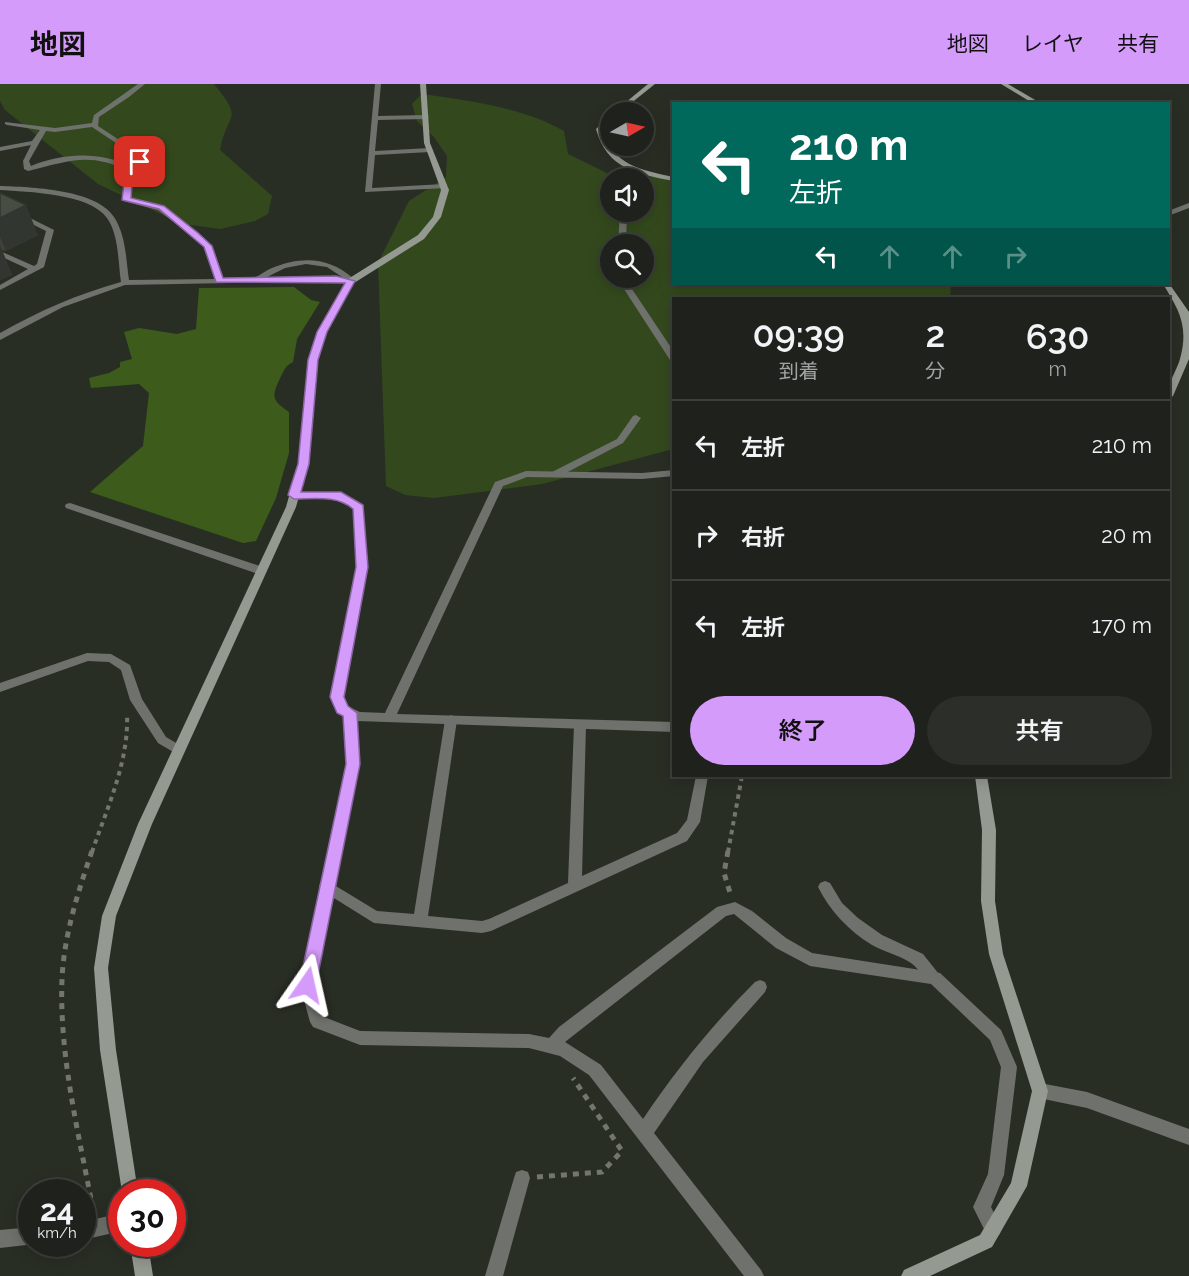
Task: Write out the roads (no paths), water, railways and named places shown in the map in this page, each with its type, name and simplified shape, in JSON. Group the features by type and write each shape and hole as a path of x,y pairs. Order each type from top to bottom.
{"street":[{"path":"142,84 96,116 95,127 134,152 140,162 129,174 126,200 161,208 195,234 208,246 220,280"},
{"path":"378,84 368,190 444,186"},
{"path":"128,1179 108,1050 101,968 109,916 144,824 262,571 294,495 303,464 313,360 322,332 351,281 421,237 437,217 445,190 427,143 423,84"},
{"path":"630,102 652,84"},
{"path":"1004,84 1036,102"},
{"path":"375,118 426,117"},
{"path":"7,123 43,130 95,125"},
{"path":"0,149 32,143 43,130"},
{"path":"32,143 32,153 26,161 28,169 69,159 94,158 120,163 132,170"},
{"path":"372,153 430,150"},
{"path":"612,156 630,168"},
{"path":"654,174 672,179"},
{"path":"0,188 69,196 109,213 117,231 125,283"},
{"path":"1170,213 1189,205"},
{"path":"0,216 12,211 50,230 42,265 0,288"},
{"path":"0,253 34,269"},
{"path":"257,280 291,264 317,261 328,264 351,281"},
{"path":"0,337 50,308 93,291 125,283 220,280 336,279 351,281"},
{"path":"1168,285 1186,314 1189,336 1185,358 1170,392"},
{"path":"627,288 672,357"},
{"path":"1179,372 1189,374"},
{"path":"556,474 620,441 636,418"},
{"path":"389,718 499,484 526,474 642,476 672,473"},
{"path":"294,495 341,496 358,508 362,567 337,697 342,710 358,717 672,727"},
{"path":"70,506 262,571"},
{"path":"0,688 87,657 111,658 126,668 136,700 162,740 179,750"},
{"path":"350,713 353,764 307,985 318,1022 360,1038 529,1041 563,1048 594,1070 754,1276"},
{"path":"420,921 451,720"},
{"path":"575,886 580,725"},
{"path":"326,886 374,917 482,927 682,837 693,822 702,777"},
{"path":"910,1276 986,1241 1019,1186 1040,1091 996,954 988,901 989,830 981,777"},
{"path":"825,887 837,907 853,921 878,940 918,959 996,1035 1009,1067 996,1175 982,1207 993,1229"},
{"path":"552,1046 564,1032 722,911 735,908 781,943 810,959 935,978"},
{"path":"644,1133 723,1024 760,987"},
{"path":"1040,1091 1087,1100 1189,1137"},
{"path":"494,1276 522,1179"},
{"path":"0,1239 18,1237"},
{"path":"141,1257 144,1276"}]}
